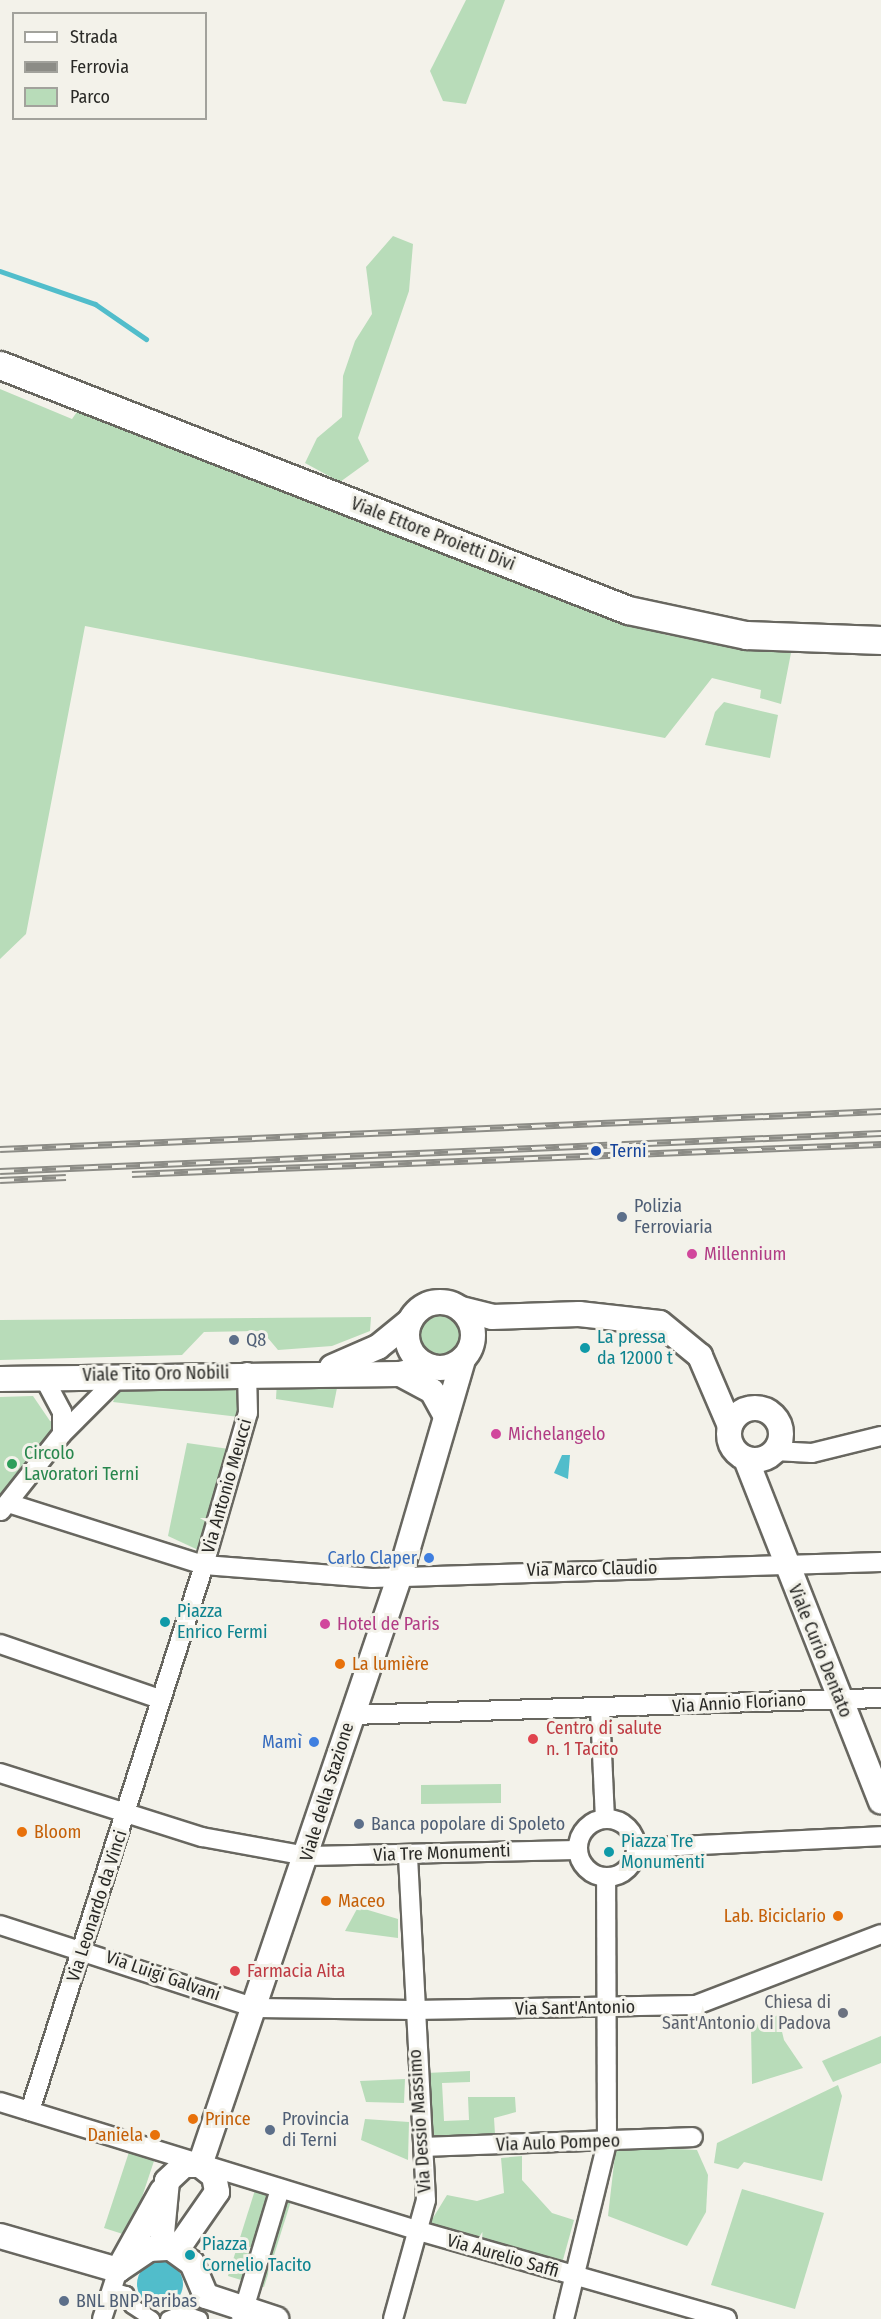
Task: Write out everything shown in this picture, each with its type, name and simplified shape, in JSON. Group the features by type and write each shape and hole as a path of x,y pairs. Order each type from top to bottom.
{"main road":[{"name":"Viale Ettore Proietti Divi","path":"0,365 628,610 746,635 881,640"}],"street":[{"path":"433,1303 528,1318 467,1353 448,1367 430,1367 412,1354 410,1321 433,1303"},
{"path":"460,1309 472,1327 467,1353"},
{"name":"Viale Curio Dentato","path":"528,1318 633,1316 668,1327 700,1356 730,1426 729,1442 762,1456"},
{"name":"Viale Tito Oro Nobili","path":"312,1371 350,1362 410,1321"},
{"name":"Viale della Stazione","path":"200,2165 256,2008 351,1715 400,1575 446,1416 467,1353"},
{"name":"Viale Tito Oro Nobili","path":"0,1379 312,1371 400,1374 430,1367"},
{"name":"Via Antonio Meucci","path":"204,1565 248,1413 247,1372"},
{"path":"400,1374 432,1391 446,1416"},
{"path":"0,1644 160,1699 204,1565 4,1508 62,1434 121,1375"},
{"path":"43,1377 62,1412 62,1434"},
{"name":"Viale Curio Dentato","path":"709,1379 753,1408 777,1420 781,1432 762,1456 758,1501 881,1801"},
{"path":"730,1426 753,1408"},
{"path":"762,1456 812,1453 881,1436"},
{"name":"Via Marco Claudio","path":"204,1565 372,1578 400,1575 881,1562"},
{"name":"Via Annio Floriano","path":"351,1715 600,1709 881,1698"},
{"name":"Via Leonardo da Vinci","path":"30,2111 84,1950 160,1699"},
{"path":"600,1709 605,1819"},
{"name":"Via Tre Monumenti","path":"0,1773 202,1837 307,1856 578,1850"},
{"path":"605,1819 624,1824 637,1848 624,1873 606,1878 588,1871 578,1850 587,1826 605,1819"},
{"path":"637,1848 881,1836"},
{"name":"Via Dessio Massimo","path":"393,2319 426,2200 413,2010 408,1855"},
{"path":"564,2319 607,2143 606,1878"},
{"name":"Via Luigi Galvani","path":"0,1925 84,1950 256,2008"},
{"name":"Via Sant'Antonio","path":"256,2008 413,2010 696,2005 881,1934"},
{"path":"0,2102 280,2189 242,2314"},
{"name":"Via Aulo Pompeo","path":"424,2147 607,2143 693,2137"},
{"path":"102,2319 115,2280 167,2181 184,2165 200,2165 214,2176 217,2192 172,2249"},
{"path":"167,2181 162,2233 172,2249 192,2263 202,2293 242,2314 276,2319"},
{"name":"Via Aurelio Saffi","path":"280,2189 576,2277 727,2319"},
{"path":"0,2236 115,2280 132,2306 152,2319"},
{"path":"115,2280 149,2249 172,2249"},
{"path":"168,2319 182,2313 200,2319"}],"green space":[{"path":"466,0 505,0 466,104 443,101 430,71"},
{"path":"393,236 413,244 409,291 358,438 369,461 340,482 305,463 317,438 342,417 343,376 355,341 372,314 366,267"},
{"path":"0,389 72,419 79,409 666,635 791,653 781,704 760,698 761,690 712,678 665,738 85,626 26,934 0,959"},
{"path":"724,702 778,715 770,758 705,745 715,712"},
{"path":"442,1314 457,1321 464,1336 457,1351 442,1358 427,1351 420,1336 427,1321"},
{"path":"371,1317 370,1331 332,1346 278,1350 262,1331 204,1332 182,1355 0,1360 0,1320"},
{"path":"122,1380 235,1383 239,1417 113,1402"},
{"path":"277,1380 338,1383 333,1408 276,1399"},
{"name":"Circolo Lavoratori Terni","path":"33,1396 50,1421 64,1424 0,1496 0,1397"},
{"path":"187,1443 236,1450 209,1555 168,1536"},
{"path":"501,1784 501,1803 421,1804 421,1785"},
{"path":"358,1907 398,1919 398,1938 345,1931"},
{"path":"778,2015 784,2040 803,2068 752,2084 751,2027"},
{"path":"881,2036 881,2063 833,2082 822,2061"},
{"path":"470,2071 470,2082 442,2083 444,2121 469,2120 468,2097 515,2097 516,2112 494,2118 495,2134 428,2136 426,2073"},
{"path":"405,2079 404,2103 366,2102 360,2081"},
{"path":"838,2085 842,2096 822,2181 744,2162 738,2169 714,2163 717,2143"},
{"path":"365,2119 409,2122 408,2160 361,2140"},
{"path":"616,2146 697,2150 708,2175 706,2212 687,2246 608,2216"},
{"path":"129,2152 154,2161 129,2236 104,2228"},
{"path":"522,2156 522,2180 552,2213 574,2220 561,2267 428,2226 447,2195 477,2201 504,2193 501,2158"},
{"path":"742,2189 824,2213 795,2309 711,2285"},
{"path":"255,2190 291,2201 264,2287 228,2276"}],"water":[{"path":"562,1455 570,1455 568,1479 554,1473"},
{"path":"160,2261 176,2268 183,2284 176,2300 160,2307 144,2300 137,2284 144,2268"}],"waterway":[{"path":"0,271 95,304 146,339"}],"railway":[{"path":"0,1149 881,1111"},
{"path":"0,1171 881,1133"},
{"path":"132,1174 881,1144"},
{"path":"0,1180 66,1177"}],"place":[{"name":"Terni","path":"596,1151"},
{"name":"Polizia Ferroviaria","path":"622,1217"},
{"name":"Millennium","path":"692,1254"},
{"name":"Q8","path":"234,1340"},
{"name":"La pressa da 12000 t","path":"585,1348"},
{"name":"Michelangelo","path":"496,1434"},
{"name":"Circolo Lavoratori Terni","path":"12,1464"},
{"name":"Carlo Claper","path":"429,1558"},
{"name":"Piazza Enrico Fermi","path":"165,1622"},
{"name":"Hotel de Paris","path":"325,1624"},
{"name":"La lumière","path":"340,1664"},
{"name":"Centro di salute n. 1 Tacito","path":"533,1739"},
{"name":"Mamì","path":"314,1742"},
{"name":"Banca popolare di Spoleto","path":"359,1824"},
{"name":"Bloom","path":"22,1832"},
{"name":"Piazza Tre Monumenti","path":"609,1852"},
{"name":"Maceo","path":"326,1901"},
{"name":"Lab. Biciclario","path":"838,1916"},
{"name":"Farmacia Aita","path":"235,1971"},
{"name":"Chiesa di Sant'Antonio di Padova","path":"843,2013"},
{"name":"Prince","path":"193,2119"},
{"name":"Provincia di Terni","path":"270,2130"},
{"name":"Daniela","path":"155,2135"},
{"name":"Piazza Cornelio Tacito","path":"190,2255"},
{"name":"BNL BNP Paribas","path":"64,2301"}]}
